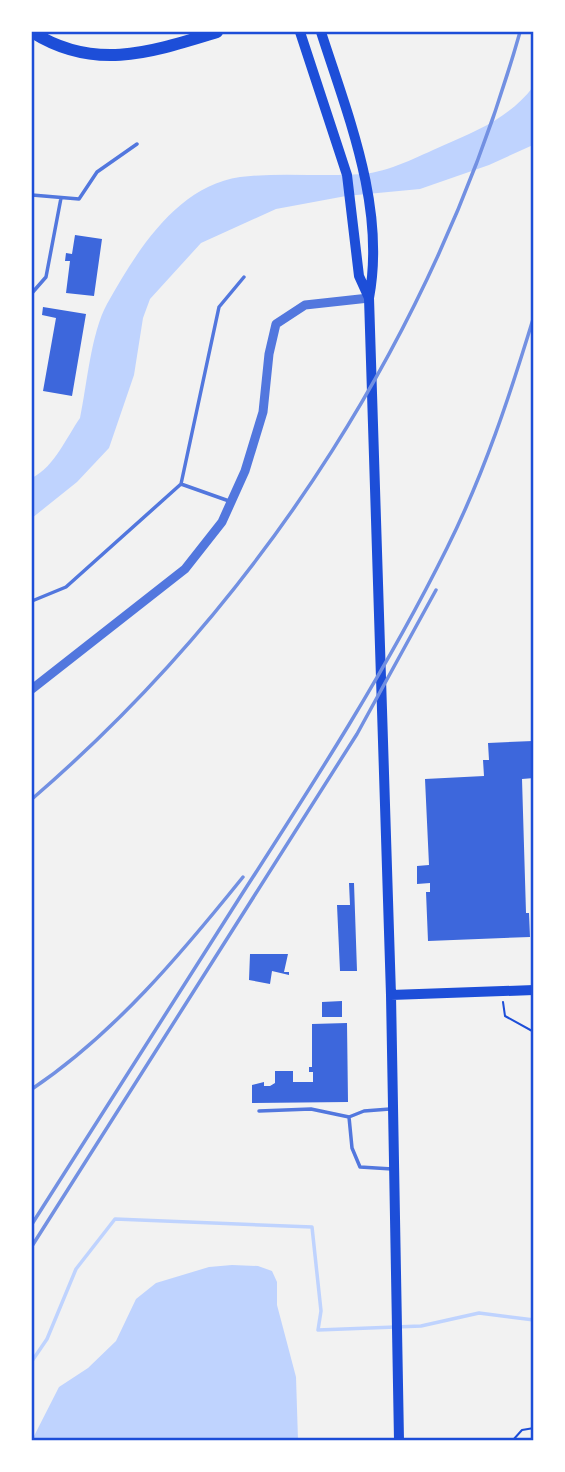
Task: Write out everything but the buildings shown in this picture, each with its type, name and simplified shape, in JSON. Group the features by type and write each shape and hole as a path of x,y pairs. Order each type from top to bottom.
{"highway":[{"path":"32,32 71,50 123,56 156,50 217,32"}],"main road":[{"path":"300,32 347,175 359,276 369,298"},
{"path":"321,32 365,171 374,274 369,298 391,995 399,1440"},
{"path":"391,995 534,990"}],"street":[{"path":"32,690 185,569 222,522 245,471 262,412 269,354 276,324 305,305 369,298"}],"lane":[{"path":"32,195 79,199 97,172 137,144"},
{"path":"32,293 47,276 61,197"},
{"path":"32,601 66,587 181,484 219,307 244,277"},
{"path":"181,484 231,502"},
{"path":"258,1111 311,1109 349,1117 364,1111 393,1109"},
{"path":"349,1117 352,1148 360,1167 394,1169"}],"path":[{"path":"502,991 505,1016 534,1031"},
{"path":"513,1440 522,1430 534,1428"}],"water":[{"path":"533,87 533,145 489,165 420,189 346,196 276,209 201,243 150,299 143,318 134,375 109,448 77,482 32,518 32,478 54,459 80,418 93,344 107,304 145,244 177,208 217,183 240,177 362,174 393,167 492,122 514,107"},
{"path":"258,1266 272,1271 277,1282 277,1305 296,1377 298,1440 32,1440 59,1387 88,1368 116,1341 136,1299 156,1283 209,1267"}],"waterway":[{"path":"32,1361 47,1339 76,1269 115,1219 312,1227 321,1311 318,1330 421,1326 479,1313 534,1320"}],"railway":[{"path":"32,799 116,720 195,636 267,546 332,451 390,352 441,248 484,142 520,32"},
{"path":"32,1224 323,767 400,637 473,492 506,405 534,316"},
{"path":"32,1246 357,734 436,590"},
{"path":"32,1089 91,1044 145,991 243,877"}]}
